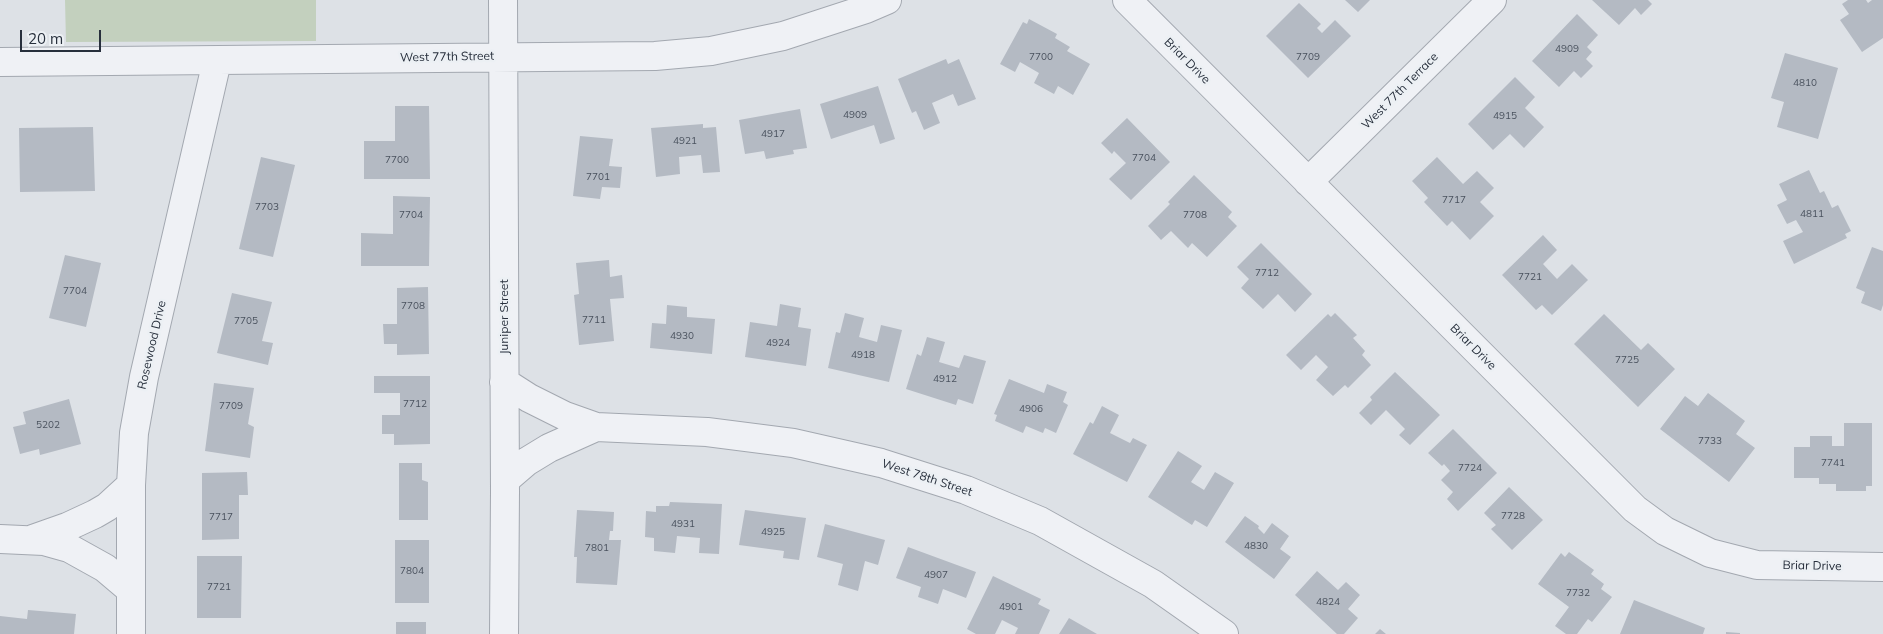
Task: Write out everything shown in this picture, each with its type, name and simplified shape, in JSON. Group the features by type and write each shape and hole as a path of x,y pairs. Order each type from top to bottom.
{"street":[{"name":"Juniper Street","path":"503,0 504,634"},
{"name":"West 77th Street","path":"0,62 655,56 711,51 783,36 866,9 887,0"},
{"name":"Briar Drive","path":"1127,0 1635,509 1665,531 1710,553 1757,565 1883,567"},
{"name":"West 77th Terrace","path":"1308,182 1492,0"},
{"name":"Rosewood Drive","path":"131,634 131,485 134,433 144,377 217,61"},
{"name":"West 78th Street","path":"504,382 529,398 596,427 707,432 792,443 881,463 966,490 1040,522 1153,584 1224,634"},
{"name":"West 78th Street","path":"505,480 526,462 549,448 596,427"},
{"path":"31,540 67,527 95,514 107,507 131,485"},
{"path":"0,539 31,540 58,544 80,554 113,574 131,590"}],"green space":[{"path":"65,0 316,0 316,41 66,42"}],"building":[{"path":"1345,0 1370,0 1358,12"},
{"path":"1592,0 1648,0 1652,4 1641,15 1635,8 1619,25"},
{"path":"1848,0 1866,0 1868,3 1872,0 1883,0 1883,38 1862,52 1840,20 1849,14 1842,4"},
{"path":"1299,3 1321,24 1317,28 1322,33 1335,20 1351,36 1308,78 1266,36"},
{"path":"1577,14 1598,35 1587,47 1592,52 1586,59 1593,66 1581,78 1574,71 1559,87 1532,61"},
{"path":"1029,19 1057,34 1055,38 1070,47 1067,51 1090,64 1073,95 1058,86 1054,94 1034,83 1039,73 1020,62 1015,72 1000,64 1023,22 1027,24"},
{"path":"1785,53 1838,68 1818,139 1777,127 1784,102 1771,98"},
{"path":"946,59 948,64 959,59 976,99 958,106 953,94 932,103 940,123 924,130 916,111 912,113 898,79"},
{"path":"1515,77 1535,97 1525,108 1544,127 1524,148 1510,134 1493,150 1468,124"},
{"path":"878,86 895,139 880,144 874,125 831,139 820,104"},
{"path":"395,106 429,106 430,179 364,179 364,141 395,141"},
{"path":"800,109 807,148 793,150 794,154 766,159 764,151 745,154 739,120"},
{"path":"1127,118 1170,162 1131,200 1109,179 1126,163 1114,151 1112,154 1101,143"},
{"path":"703,124 703,128 716,127 720,172 703,173 701,155 679,157 680,174 656,177 651,128"},
{"path":"93,127 95,191 20,192 19,128"},
{"path":"580,136 613,139 609,166 622,167 620,188 602,187 600,199 573,196"},
{"path":"261,157 295,165 273,257 239,249"},
{"path":"1437,157 1463,184 1477,171 1494,188 1480,202 1494,216 1470,240 1452,221 1447,226 1424,202 1428,198 1412,181"},
{"path":"1809,170 1820,193 1824,191 1832,208 1838,205 1851,231 1845,234 1847,238 1794,264 1783,241 1803,232 1796,220 1787,224 1777,205 1787,200 1779,184"},
{"path":"1194,175 1232,212 1228,217 1237,226 1207,257 1192,243 1188,248 1171,231 1161,240 1148,226 1170,204 1168,202"},
{"path":"393,196 430,197 429,266 361,266 361,233 393,234"},
{"path":"1543,235 1557,250 1543,264 1557,279 1572,264 1588,280 1552,315 1542,305 1536,310 1502,275"},
{"path":"1261,243 1312,294 1295,312 1278,294 1263,309 1241,288 1249,279 1237,267"},
{"path":"1872,247 1883,251 1883,305 1881,311 1861,303 1865,292 1856,288"},
{"path":"65,255 101,263 86,327 49,318"},
{"path":"609,260 610,277 622,275 624,298 610,299 614,341 579,345 574,295 579,294 576,263"},
{"path":"428,287 429,354 397,355 397,344 384,344 383,324 397,324 397,288"},
{"path":"232,293 272,302 262,341 273,343 268,365 217,353"},
{"path":"780,304 801,308 798,327 811,329 806,366 745,357 750,322 777,326"},
{"path":"667,305 687,307 687,317 715,319 712,354 650,348 652,323 666,324"},
{"path":"845,313 864,318 859,337 877,342 881,325 902,330 889,382 828,368 836,332 840,333"},
{"path":"1335,313 1357,335 1353,338 1365,351 1362,355 1371,365 1348,388 1345,385 1333,396 1316,380 1328,367 1316,355 1301,370 1286,355 1328,314 1331,317"},
{"path":"1604,314 1641,350 1648,343 1675,369 1638,407 1574,344"},
{"path":"927,337 945,342 939,362 959,368 964,355 986,361 973,404 958,399 956,405 906,389 917,354 921,356"},
{"path":"1395,372 1440,415 1410,445 1399,435 1405,429 1386,410 1371,425 1359,413 1372,400 1370,397"},
{"path":"374,376 430,376 430,444 394,445 394,434 382,434 382,415 400,415 400,393 374,393"},
{"path":"1009,379 1044,393 1047,384 1067,392 1063,402 1068,405 1056,433 1045,428 1043,433 1026,426 1023,433 995,421 997,415 994,414"},
{"path":"214,383 254,388 248,424 254,427 250,458 205,451"},
{"path":"1708,393 1745,421 1736,434 1755,448 1729,482 1660,429 1685,396 1698,406"},
{"path":"69,399 81,444 40,455 39,449 20,454 13,427 26,424 23,412"},
{"path":"1102,406 1119,415 1110,433 1130,443 1133,438 1147,445 1127,482 1073,454 1090,422 1093,424"},
{"path":"1844,423 1872,423 1872,486 1866,486 1866,491 1836,491 1836,484 1819,484 1819,478 1794,478 1794,447 1810,447 1810,436 1832,436 1832,446 1844,446"},
{"path":"1453,429 1497,473 1458,511 1447,499 1453,492 1441,480 1450,471 1444,464 1442,466 1428,453"},
{"path":"1178,451 1202,466 1191,482 1204,490 1215,472 1234,483 1207,527 1195,520 1192,525 1148,497"},
{"path":"399,463 422,463 422,480 428,482 428,520 399,520"},
{"path":"247,472 248,495 239,495 239,539 202,540 202,473"},
{"path":"1509,487 1543,520 1512,550 1491,529 1496,525 1484,513"},
{"path":"670,502 722,504 719,554 699,553 700,538 677,536 675,553 654,551 654,538 645,537 646,511 656,512 656,506 669,506"},
{"path":"577,510 614,512 613,531 610,531 609,540 621,540 617,585 576,583 577,557 574,557"},
{"path":"745,510 806,518 799,560 783,558 784,551 739,545"},
{"path":"1245,516 1259,526 1258,528 1264,534 1272,523 1289,536 1280,549 1291,557 1274,579 1225,542"},
{"path":"825,524 885,540 878,565 865,561 858,591 838,585 843,564 817,557"},
{"path":"395,540 429,540 429,603 395,603"},
{"path":"908,547 976,572 966,598 943,589 938,604 918,597 921,587 896,578"},
{"path":"1569,552 1594,570 1591,574 1604,584 1601,589 1612,597 1592,622 1588,619 1577,634 1566,634 1555,626 1569,607 1538,584 1561,553 1565,557"},
{"path":"197,556 242,556 241,618 197,618"},
{"path":"1317,571 1338,590 1346,582 1360,595 1348,609 1358,618 1344,634 1337,634 1295,595"},
{"path":"993,576 1041,599 1038,604 1050,610 1039,634 1015,634 1018,628 1002,620 995,634 976,634 967,629"},
{"path":"1634,600 1705,628 1703,634 1620,634"},
{"path":"28,610 76,614 74,634 0,634 0,616 27,619"},
{"path":"1069,618 1097,634 1059,634"},
{"path":"396,622 426,622 426,634 396,634"},
{"path":"1380,629 1386,634 1375,634"},
{"path":"1726,632 1740,633 1740,634 1726,634"}]}
